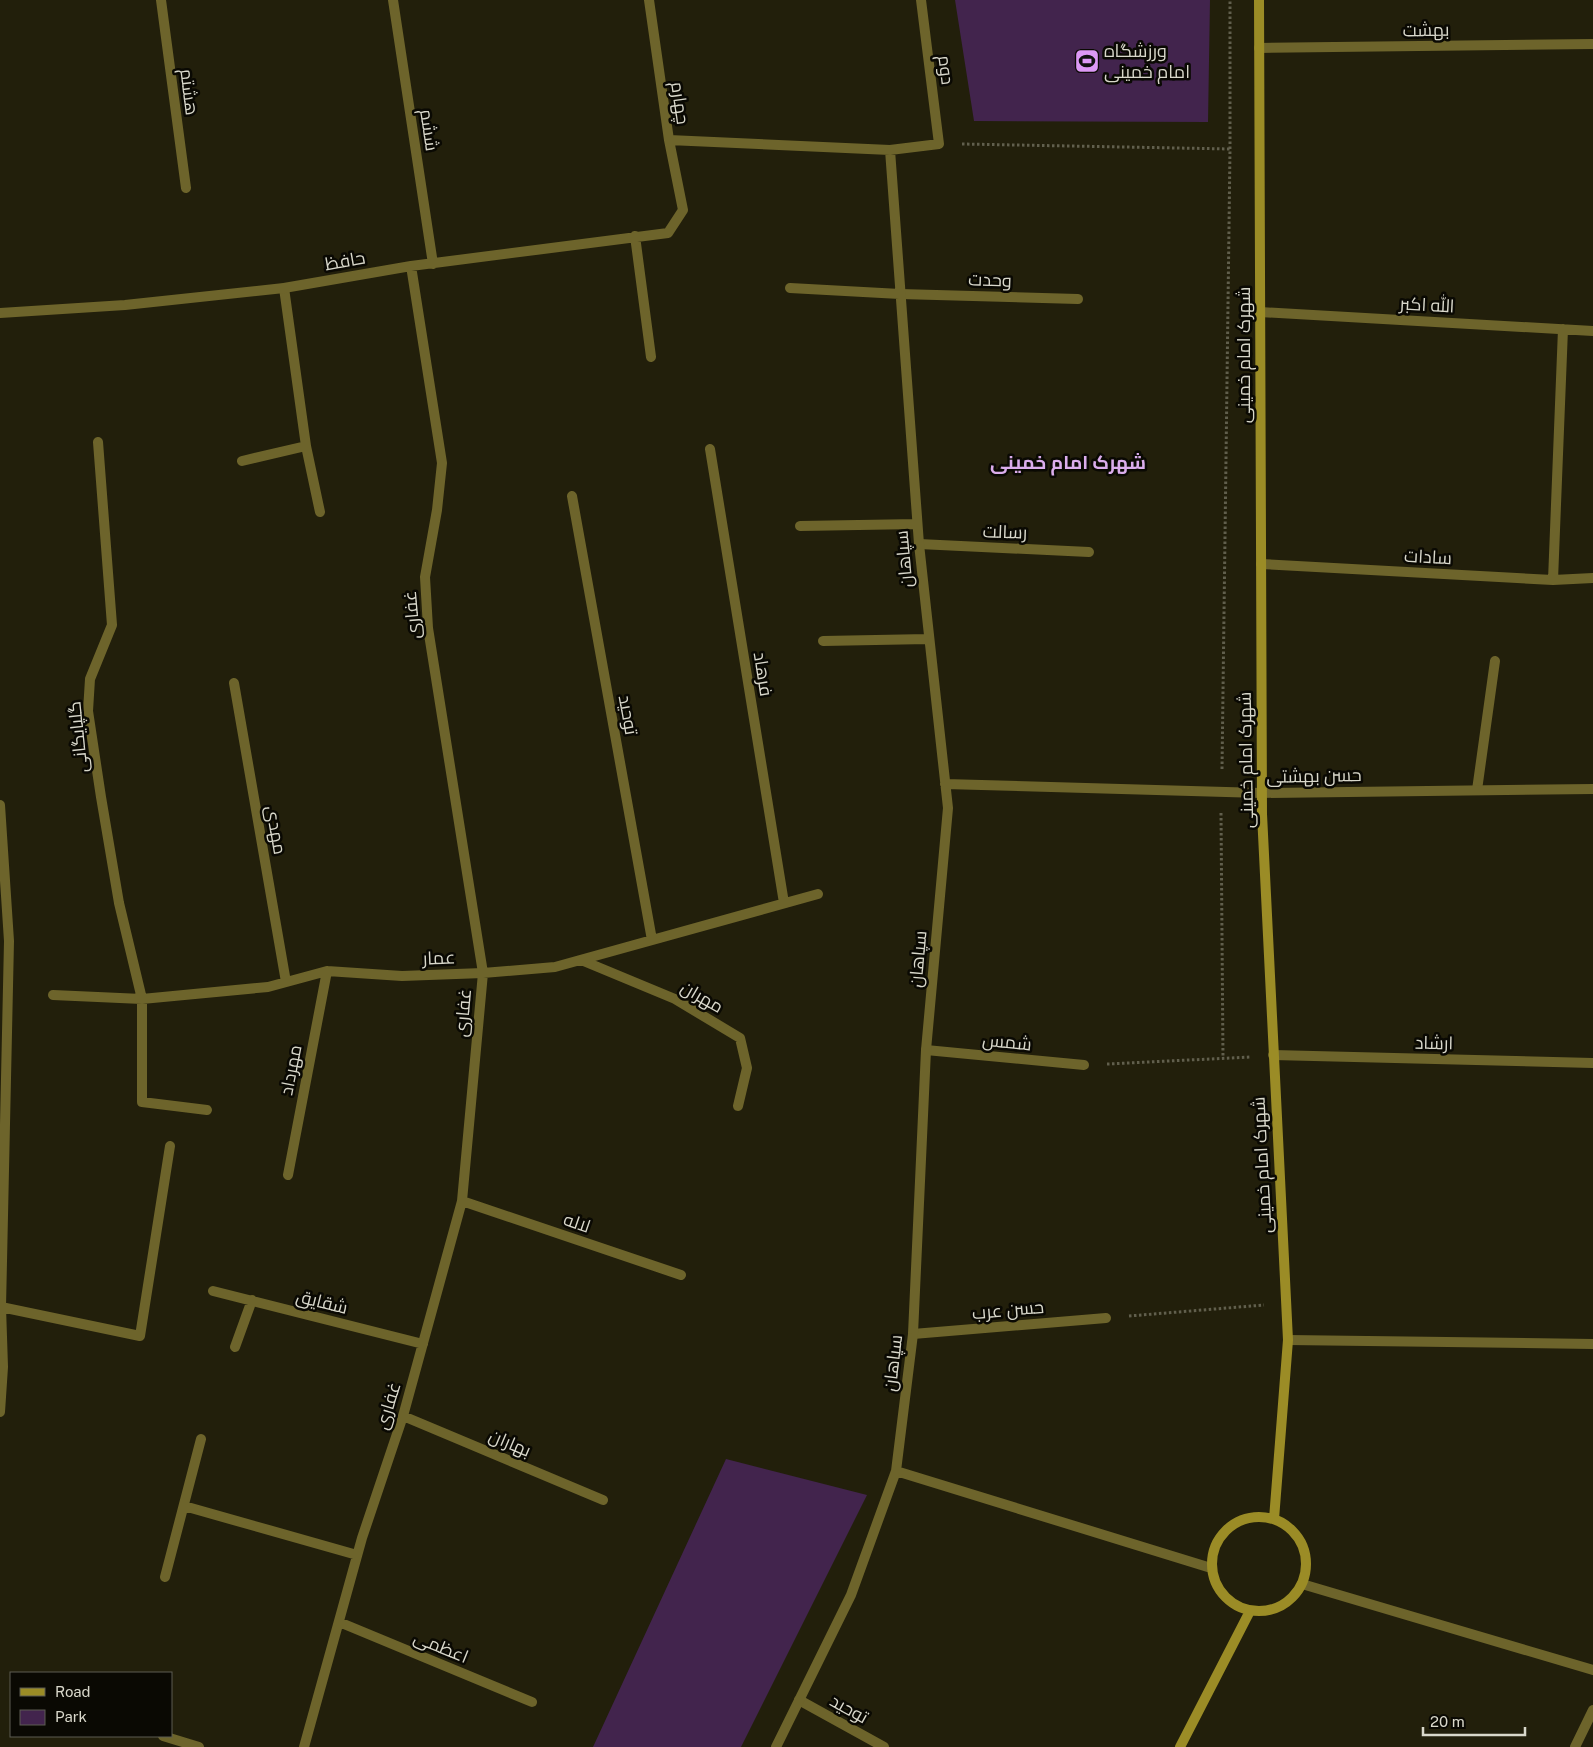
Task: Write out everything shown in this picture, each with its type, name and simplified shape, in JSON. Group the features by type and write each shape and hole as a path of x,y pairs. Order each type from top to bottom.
{"street":[{"name":"هشتم","path":"161,0 186,188"},
{"name":"ششم","path":"393,0 432,264"},
{"name":"چهارم","path":"649,0 669,140 683,210"},
{"name":"دوم","path":"921,0 939,144"},
{"name":"شهرک امام خمینی","path":"1259,0 1262,793 1288,1340 1274,1519"},
{"name":"بهشت","path":"1259,48 1593,44"},
{"path":"669,140 890,150 939,144"},
{"name":"سپاهان","path":"776,1747 851,1595 896,1471 913,1334 926,1050 948,808 919,544 890,150"},
{"name":"حافظ","path":"0,313 124,305 284,288 411,266 668,233 683,210"},
{"path":"635,236 651,357"},
{"name":"غفاری","path":"304,1747 357,1555 403,1416 462,1201 483,973 428,628 425,577 437,510 442,463 411,266"},
{"path":"284,288 306,446 320,512"},
{"name":"وحدت","path":"790,288 900,294 1078,299"},
{"name":"الله اکبر","path":"1260,312 1593,331"},
{"path":"1553,580 1563,329"},
{"name":"گلپایگانی","path":"98,442 112,625 90,679 88,711 119,903 142,999 142,1102 207,1110"},
{"path":"242,461 306,446"},
{"name":"فرهاد","path":"710,449 784,904"},
{"name":"توحید","path":"572,496 652,940"},
{"path":"800,526 918,524"},
{"name":"رسالت","path":"919,544 1089,552"},
{"name":"سادات","path":"1261,564 1553,580 1593,578"},
{"path":"823,642 928,639"},
{"path":"1477,790 1495,661"},
{"name":"مهدی","path":"234,683 286,982"},
{"name":"حسن بهشتی","path":"945,784 1262,793 1593,789"},
{"path":"0,804 5,941 1,1307 3,1367 0,1412"},
{"name":"عمار","path":"53,994 142,999 268,987 327,971 402,976 483,973 555,967 818,894"},
{"name":"مهران","path":"581,960 675,999 740,1038 747,1068 738,1106"},
{"name":"مهرداد","path":"288,1175 327,971"},
{"name":"شمس","path":"926,1050 1084,1066"},
{"name":"ارشاد","path":"1273,1055 1593,1063"},
{"path":"1,1307 140,1336 170,1146"},
{"name":"لاله","path":"462,1201 681,1275"},
{"name":"شقایق","path":"213,1291 423,1344"},
{"path":"236,1347 252,1300"},
{"name":"حسن عرب","path":"913,1334 1106,1318"},
{"path":"1288,1340 1593,1344"},
{"name":"بهاران","path":"403,1416 603,1500"},
{"path":"164,1578 201,1439"},
{"path":"896,1471 1211,1568"},
{"path":"184,1506 357,1555"},
{"path":"1258,1516 1274,1519 1288,1526 1299,1538 1305,1552 1306,1568 1302,1584 1293,1597 1281,1606 1266,1611 1250,1611 1235,1605 1223,1596 1215,1583 1211,1568 1212,1552 1218,1538 1229,1527 1242,1519 1258,1516"},
{"path":"1302,1584 1593,1670"},
{"path":"1180,1747 1250,1611"},
{"name":"اعظمی","path":"339,1622 532,1702"},
{"name":"توحید","path":"799,1700 884,1747"},
{"path":"1575,1747 1593,1710"},
{"path":"166,1737 199,1747"}],"path":[{"path":"1223,1058 1221,792 1230,149 1230,0"},
{"path":"939,144 1259,149"},
{"path":"1084,1066 1273,1055"},
{"path":"1106,1318 1286,1303"}],"green space":[{"name":"ورزشگاه امام خمینی","path":"955,0 1210,0 1208,122 974,121"},
{"path":"726,1459 867,1495 741,1747 593,1747"}],"place":[{"name":"ورزشگاه امام خمینی","path":"1087,61"}],"district":[{"name":"شهرک امام خمینی","path":"1068,462"}]}
